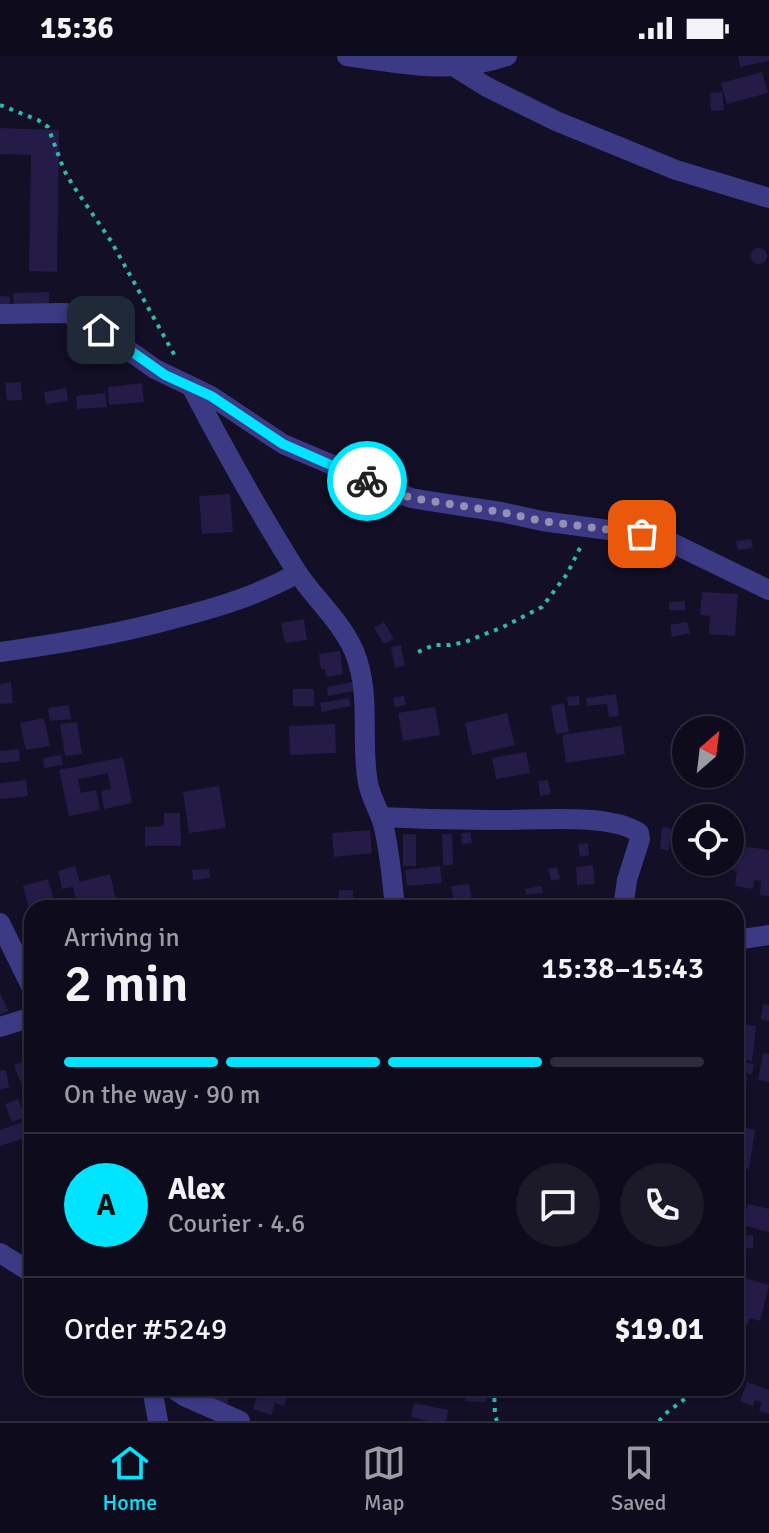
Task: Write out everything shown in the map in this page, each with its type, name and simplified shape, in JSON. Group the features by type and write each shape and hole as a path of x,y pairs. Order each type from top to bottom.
{"street":[{"path":"347,56 422,67 446,61 507,56"},
{"path":"446,61 487,87 570,127 676,170 769,198"},
{"path":"0,314 79,315 155,369 211,396 283,444 411,498 660,537 769,590"},
{"path":"191,386 298,573 353,648 362,673 368,783 387,841 394,900"},
{"path":"0,652 136,629 227,605 270,589 298,573"},
{"path":"381,817 599,821 634,829 640,839 624,900"},
{"path":"0,923 24,972"},
{"path":"744,939 769,935"},
{"path":"0,1027 24,1020"},
{"path":"0,1253 24,1268"},
{"path":"153,1396 158,1421"},
{"path":"184,1396 240,1421"}],"path":[{"path":"0,105 48,127 64,170 111,241 191,386"},
{"path":"418,652 434,645 465,642 542,607 567,574 588,527"},
{"path":"494,1396 497,1421"},
{"path":"659,1421 689,1396"}],"building":[{"path":"738,56 769,56 769,61 740,67"},
{"path":"762,72 768,93 727,104 721,83"},
{"path":"722,92 724,110 711,111 710,93"},
{"path":"0,128 59,130 57,272 29,271 31,155 0,154"},
{"path":"759,248 767,256 759,264 751,256"},
{"path":"49,292 49,312 14,313 13,293"},
{"path":"0,296 10,297 10,310 0,310"},
{"path":"21,382 22,400 7,401 5,383"},
{"path":"142,383 144,402 109,405 108,387"},
{"path":"66,388 68,401 46,404 44,392"},
{"path":"105,393 107,407 77,409 76,396"},
{"path":"230,494 233,532 202,534 199,496"},
{"path":"751,539 753,548 738,550 736,541"},
{"path":"702,592 738,594 735,636 709,634 710,616 700,615"},
{"path":"685,601 685,610 669,610 669,602"},
{"path":"304,619 307,640 285,643 281,623"},
{"path":"384,622 394,639 384,644 374,628"},
{"path":"687,622 690,633 672,637 670,625"},
{"path":"401,645 405,666 395,668 391,647"},
{"path":"340,651 343,674 326,677 325,669 321,669 319,654"},
{"path":"11,682 13,703 0,704 0,684"},
{"path":"352,682 354,691 328,696 327,687"},
{"path":"293,689 314,689 314,706 293,706"},
{"path":"616,694 619,716 609,717 607,704 587,706 586,698"},
{"path":"404,696 406,705 395,707 393,698"},
{"path":"579,696 580,705 568,706 567,697"},
{"path":"349,698 351,706 322,712 320,703"},
{"path":"564,703 569,732 556,734 551,706"},
{"path":"69,705 71,719 50,721 48,708"},
{"path":"435,707 440,735 403,741 398,713"},
{"path":"507,713 515,745 472,755 465,723"},
{"path":"44,718 50,746 26,750 20,723"},
{"path":"77,722 82,754 65,756 60,724"},
{"path":"335,724 336,753 290,755 289,726"},
{"path":"621,726 625,754 566,763 562,735"},
{"path":"19,749 20,761 0,763 0,751"},
{"path":"526,752 530,773 496,779 492,758"},
{"path":"61,755 63,765 44,768 43,758"},
{"path":"123,757 132,803 104,809 101,791 111,789 108,773 78,779 81,793 96,790 100,810 69,816 59,770"},
{"path":"26,780 28,796 0,799 0,783"},
{"path":"548,780 551,794 540,796 538,781"},
{"path":"219,786 226,828 189,833 183,792"},
{"path":"164,813 180,813 181,846 145,846 145,827 164,826"},
{"path":"662,827 671,828 669,850 660,849"},
{"path":"370,830 372,853 334,857 332,833"},
{"path":"470,832 472,843 462,844 461,833"},
{"path":"403,834 416,834 416,866 403,866"},
{"path":"442,834 452,834 453,865 443,865"},
{"path":"588,843 589,855 580,857 578,844"},
{"path":"744,846 769,850 769,896 760,895 761,881 754,880 753,889 735,886 736,876 744,876"},
{"path":"593,865 595,884 577,885 576,867"},
{"path":"75,866 80,882 110,874 116,899 76,900 73,887 62,889 58,871"},
{"path":"440,866 442,883 407,886 405,870"},
{"path":"557,867 560,879 551,881 548,869"},
{"path":"209,869 210,878 193,880 192,870"},
{"path":"48,879 54,900 27,900 23,886"},
{"path":"469,884 472,900 454,900 451,886"},
{"path":"542,886 543,893 526,895 525,889"},
{"path":"339,890 353,890 353,900 339,900"},
{"path":"0,993 8,1011 0,1015"},
{"path":"763,1004 769,1005 769,1021 761,1019"},
{"path":"744,1025 756,1026 752,1061 744,1060"},
{"path":"763,1053 769,1054 769,1082 758,1080"},
{"path":"24,1061 24,1083 21,1084 14,1065"},
{"path":"744,1062 754,1064 752,1074 744,1073"},
{"path":"6,1070 9,1088 0,1089 0,1071"},
{"path":"18,1099 24,1117 12,1122 5,1104"},
{"path":"23,1122 24,1138 0,1146 0,1130"},
{"path":"744,1128 755,1130 749,1169 744,1168"},
{"path":"748,1204 769,1209 769,1232 744,1226"},
{"path":"753,1235 753,1248 744,1249 744,1236"},
{"path":"744,1278 769,1285 760,1321 750,1318 748,1324 744,1323"},
{"path":"747,1382 769,1390 769,1414 759,1411 762,1402 755,1400 753,1406 740,1401"},
{"path":"213,1396 230,1396 227,1404 212,1399"},
{"path":"257,1396 287,1396 284,1406 275,1403 271,1415 253,1409"},
{"path":"465,1396 486,1396 486,1402 465,1401"},
{"path":"414,1403 448,1410 446,1421 411,1417"}],"way so far":[{"path":"367,481 411,498 542,521 642,534"}],"route":[{"path":"101,330 165,375 211,396 283,444 367,481"}]}
